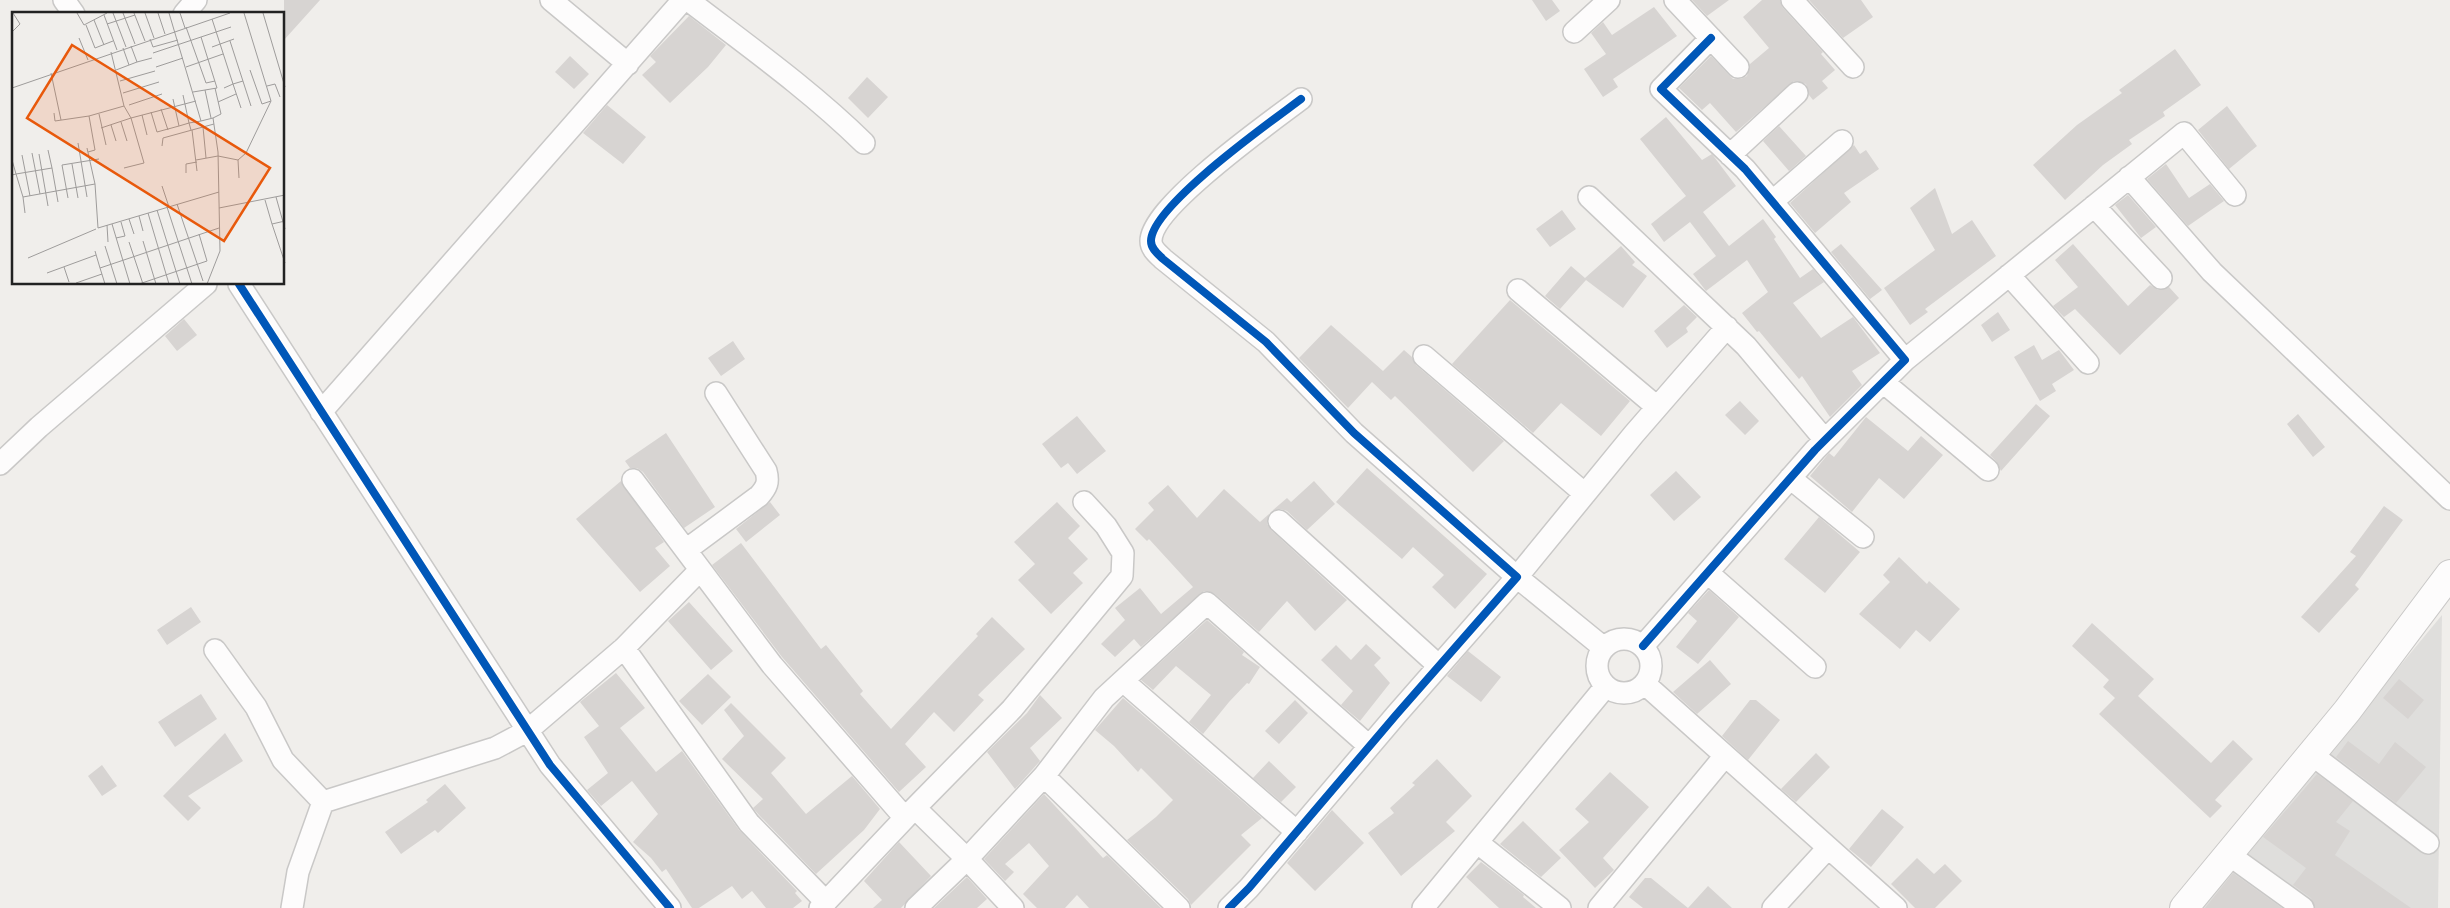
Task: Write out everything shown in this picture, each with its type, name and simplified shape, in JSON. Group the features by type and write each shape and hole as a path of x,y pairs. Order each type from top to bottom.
{"street":[{"path":"64,0 73,12"},
{"path":"186,12 196,0"},
{"path":"551,0 628,64"},
{"path":"321,412 683,0"},
{"path":"688,0 840,119 864,143"},
{"path":"1574,32 1609,0"},
{"path":"1675,0 1738,67"},
{"path":"1792,0 1852,67"},
{"path":"1711,38 1661,89 1730,155 1772,201 1905,360"},
{"path":"1730,155 1798,93"},
{"path":"1301,99 1197,180 1161,220 1151,239 1152,246 1163,260 1266,342 1354,433 1517,577 1604,648"},
{"path":"1643,646 1790,478 1905,360 2184,133 2235,195"},
{"path":"1772,201 1842,141"},
{"path":"2129,177 2212,272 2450,499"},
{"path":"1589,197 1746,346 1825,440"},
{"path":"2094,206 2161,278"},
{"path":"2009,276 2088,363"},
{"path":"0,464 39,427 205,285"},
{"path":"239,285 550,765 670,908"},
{"path":"1518,290 1657,407"},
{"path":"1229,908 1249,888 1369,746 1517,577 1657,407 1727,328"},
{"path":"1424,356 1585,494"},
{"path":"1883,382 1988,470"},
{"path":"686,550 759,496 766,488 769,480 766,471 716,393"},
{"path":"1790,478 1863,537"},
{"path":"633,480 772,665 910,813 967,859 1013,908"},
{"path":"624,648 749,823 823,905 1012,709 1122,576 1123,553 1106,526 1084,502"},
{"path":"1279,522 1439,666"},
{"path":"323,802 494,748 527,730 624,648 700,570"},
{"path":"1708,572 1815,667"},
{"path":"2184,908 2346,711 2450,574"},
{"path":"916,908 967,859 1044,776 1104,698 1207,603 1369,746"},
{"path":"1628,639 1643,646 1651,660 1649,677 1645,684 1638,690 1621,693 1606,686 1601,680 1598,663 1604,648 1611,642 1628,639"},
{"path":"215,650 256,707 283,760 323,802"},
{"path":"1123,681 1297,832"},
{"path":"1645,684 1724,757 1896,908"},
{"path":"1424,908 1606,686"},
{"path":"2311,754 2428,843"},
{"path":"1599,908 1724,757"},
{"path":"1044,776 1179,908"},
{"path":"292,908 298,872 323,802"},
{"path":"1478,843 1560,908"},
{"path":"1773,908 1828,849"},
{"path":"2228,854 2303,908"}],"shaded area":[{"path":"2442,615 2438,908 2200,908"}],"building":[{"path":"284,0 320,0 285,39"},
{"path":"1532,0 1552,0 1560,11 1546,21"},
{"path":"1692,0 1729,0 1707,16"},
{"path":"1762,0 1780,0 1783,8 1823,52 1821,54 1835,70 1822,81 1828,88 1813,100 1809,95 1806,84 1794,81 1736,132 1710,103 1702,110 1679,88 1711,56 1733,79 1741,79 1747,76 1750,64 1769,48 1743,17"},
{"path":"1809,0 1861,0 1873,17 1843,38"},
{"path":"1654,7 1677,36 1613,79 1618,87 1603,97 1584,69 1606,54 1591,33 1603,22 1612,35"},
{"path":"689,16 726,45 708,67 670,103 642,75 656,62 650,56"},
{"path":"2175,49 2201,85 2163,112 2165,116 2129,140 2132,144 2103,165 2065,200 2033,165 2077,125 2122,93 2119,90"},
{"path":"570,56 589,74 574,89 555,72"},
{"path":"867,77 888,97 868,118 848,98"},
{"path":"607,105 646,137 623,164 583,133"},
{"path":"2227,106 2257,146 2229,169 2198,130"},
{"path":"1666,117 1702,160 1712,154 1736,186 1703,212 1729,246 1763,219 1800,278 1813,269 1824,282 1793,303 1821,338 1853,317 1880,353 1852,371 1862,385 1830,417 1802,376 1799,379 1742,313 1768,292 1747,260 1706,291 1693,274 1716,256 1690,222 1664,242 1651,224 1686,196 1640,139"},
{"path":"1779,126 1806,156 1789,171 1763,141"},
{"path":"1854,145 1860,154 1866,150 1879,169 1844,193 1851,202 1815,233 1790,203"},
{"path":"2166,164 2189,198 2210,184 2224,201 2188,226 2147,179"},
{"path":"1935,188 1952,234 1972,220 1996,256 1925,309 1928,312 1910,325 1884,288 1935,250 1910,208"},
{"path":"2128,195 2156,227 2141,238 2115,205"},
{"path":"1562,210 1576,229 1550,247 1536,229"},
{"path":"1841,244 1882,290 1870,299 1831,252"},
{"path":"2073,244 2128,306 2150,285 2158,290 2169,287 2179,298 2120,355 2075,309 2064,317 2053,306 2078,287 2055,260"},
{"path":"1621,246 1635,262 1632,265 1647,276 1623,308 1586,280 1560,309 1545,296 1571,266 1585,278"},
{"path":"1510,300 1630,401 1601,436 1561,403 1533,433 1452,364"},
{"path":"1684,305 1697,317 1686,328 1688,332 1667,348 1654,331"},
{"path":"1998,312 2010,330 1992,342 1981,325"},
{"path":"184,319 197,335 177,351 165,336"},
{"path":"1331,325 1383,371 1404,350 1412,357 1416,365 1504,441 1473,472 1395,396 1391,400 1372,382 1348,408 1299,358"},
{"path":"733,341 745,359 721,376 708,358"},
{"path":"2034,345 2042,360 2059,350 2074,370 2052,384 2056,391 2040,401 2014,357"},
{"path":"1740,401 1759,421 1745,435 1725,415"},
{"path":"2036,404 2050,416 2001,471 1996,461 1990,455"},
{"path":"2298,414 2325,447 2313,457 2287,424"},
{"path":"1077,416 1106,451 1077,474 1068,463 1061,468 1042,444"},
{"path":"1866,417 1908,451 1921,436 1943,455 1904,499 1879,478 1852,512 1810,476 1829,453 1834,457"},
{"path":"666,433 715,507 684,528 643,472 637,468 630,468 625,461"},
{"path":"1367,468 1487,574 1455,609 1432,587 1444,575 1413,547 1402,559 1336,502"},
{"path":"1676,471 1701,497 1674,521 1650,495"},
{"path":"621,481 664,542 655,548 670,566 640,592 576,519"},
{"path":"1314,481 1335,504 1307,530 1287,511 1281,509 1273,510 1287,498 1291,502"},
{"path":"1168,485 1197,518 1224,489 1260,522 1269,514 1267,524 1271,530 1347,600 1315,631 1287,601 1259,632 1215,594 1204,591 1141,647 1134,639 1115,657 1101,644 1125,620 1115,608 1140,588 1161,614 1193,587 1149,539 1147,541 1135,529 1154,510 1148,503"},
{"path":"770,502 780,515 746,542 736,529"},
{"path":"1057,502 1080,526 1068,538 1088,559 1073,573 1083,583 1051,614 1018,580 1035,564 1014,542"},
{"path":"2384,506 2403,520 2355,585 2359,589 2319,633 2301,617 2356,556 2350,552"},
{"path":"1819,517 1860,552 1825,593 1784,559"},
{"path":"741,543 821,649 826,645 863,691 860,694 891,729 978,636 976,634 992,617 1025,649 978,695 984,700 954,732 934,712 905,744 926,767 899,792 782,657 712,565"},
{"path":"1899,557 1927,584 1929,581 1960,609 1930,642 1916,630 1900,649 1859,614 1890,582 1883,575"},
{"path":"1709,590 1739,617 1698,664 1676,647 1697,621 1688,613"},
{"path":"689,602 733,651 711,670 668,621"},
{"path":"191,607 201,622 167,645 157,630"},
{"path":"1207,620 1244,652 1242,655 1260,667 1249,684 1247,683 1229,702 1203,734 1189,722 1211,695 1176,666 1153,690 1141,680"},
{"path":"2092,623 2154,679 2138,696 2211,763 2233,740 2253,759 2215,800 2222,806 2210,818 2099,714 2115,698 2103,687 2109,680 2072,646"},
{"path":"1366,644 1381,658 1374,665 1390,683 1360,721 1341,705 1353,691 1321,660 1336,645 1351,660"},
{"path":"1468,651 1501,677 1481,702 1447,676"},
{"path":"1710,660 1731,684 1697,714 1673,692"},
{"path":"616,673 645,708 620,728 656,772 682,751 739,830 797,891 795,893 802,901 793,908 766,908 752,891 742,899 732,886 699,908 692,908 666,869 662,872 651,858 633,842 658,814 632,781 601,806 587,790 608,773 584,737 599,726 580,702"},
{"path":"708,674 731,697 702,725 679,701"},
{"path":"2399,679 2424,700 2408,719 2383,698"},
{"path":"201,694 217,719 175,747 158,722"},
{"path":"1040,695 1062,718 1030,748 1040,761 1015,789 987,752 1027,713"},
{"path":"1123,698 1262,818 1241,835 1251,845 1191,905 1188,899 1127,840 1156,817 1173,800 1141,768 1138,772 1114,746 1095,730"},
{"path":"1295,700 1308,713 1279,744 1265,731"},
{"path":"1750,700 1756,700 1780,720 1748,760 1722,736"},
{"path":"731,703 786,758 771,773 806,814 852,776 880,809 864,830 816,874 753,808 763,799 722,759 744,736 724,710"},
{"path":"225,733 243,761 188,796 201,808 188,821 163,796"},
{"path":"2348,741 2379,764 2395,742 2426,767 2396,803 2336,757"},
{"path":"1816,753 1830,767 1796,802 1781,789"},
{"path":"1437,759 1472,796 1446,822 1455,831 1401,876 1368,833 1394,813 1390,808 1415,785 1412,783"},
{"path":"1269,761 1296,787 1281,802 1253,778"},
{"path":"102,765 117,786 102,796 88,776"},
{"path":"1610,772 1649,807 1603,858 1614,870 1595,888 1559,850 1589,822 1575,809"},
{"path":"2317,774 2353,801 2336,822 2350,831 2335,855 2411,908 2315,908 2311,898 2293,885 2306,868 2263,837"},
{"path":"445,784 466,808 438,833 435,830 401,854 385,832 428,802 426,800"},
{"path":"1044,794 1103,858 1107,855 1161,908 1089,908 1077,895 1065,908 1037,908 1023,894 1049,866 1029,843 1005,864 1014,872 1005,881 984,859"},
{"path":"1882,809 1904,827 1871,867 1849,849"},
{"path":"1332,810 1364,843 1315,891 1287,863"},
{"path":"1523,821 1561,858 1541,877 1500,844"},
{"path":"899,842 931,876 901,908 873,908 882,900 864,881"},
{"path":"1917,858 1934,874 1945,864 1962,881 1935,908 1915,908 1891,884"},
{"path":"1481,862 1524,895 1523,897 1536,908 1499,908 1466,877"},
{"path":"2233,873 2282,908 2205,908"},
{"path":"967,877 987,899 977,908 934,908"},
{"path":"1645,878 1651,878 1688,908 1643,908 1629,897"},
{"path":"1708,886 1732,908 1688,908"}],"cycle path":[{"path":"1643,646 1815,450 1905,360 1745,169 1661,89 1711,38"},
{"path":"1229,908 1249,888 1396,715 1517,577 1354,433 1266,342 1163,259 1152,246 1151,241 1156,226 1170,207 1191,186 1241,144 1301,99"},
{"path":"240,285 550,765 670,908"}]}
